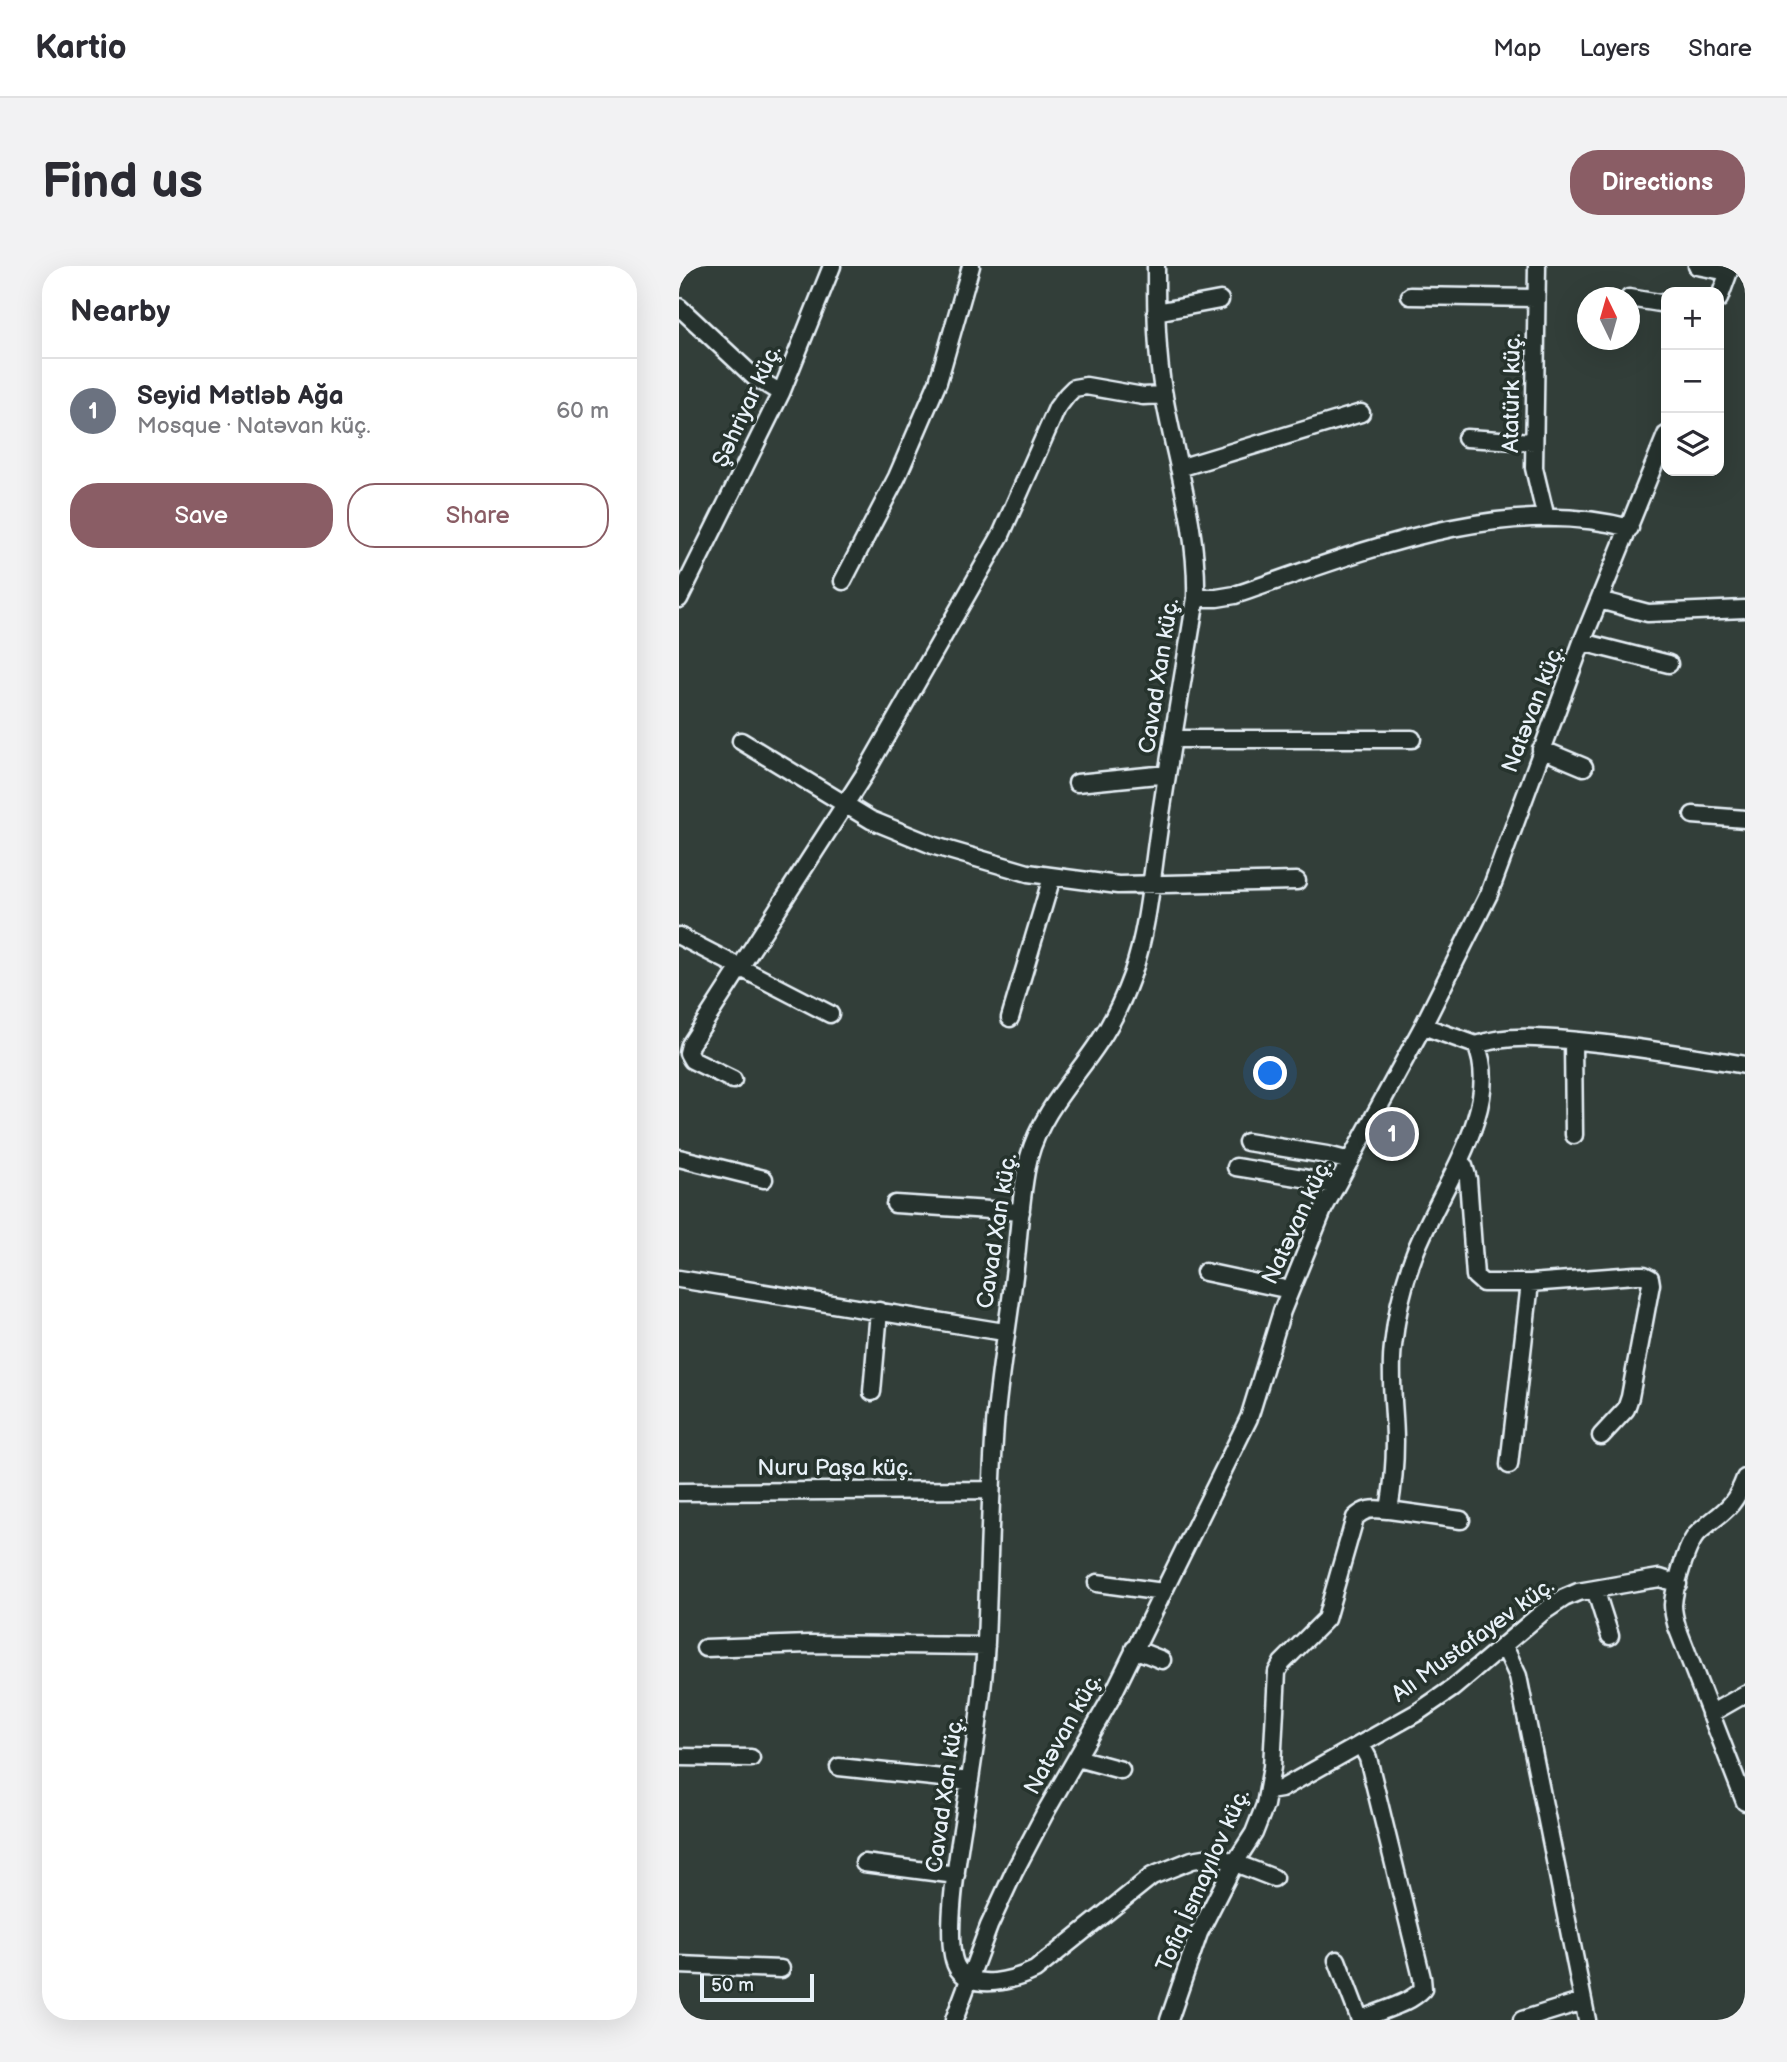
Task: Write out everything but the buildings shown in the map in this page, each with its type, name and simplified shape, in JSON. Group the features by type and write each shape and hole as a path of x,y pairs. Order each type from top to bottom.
{"street":[{"name":"Şəhriyar küç.","path":"679,599 781,393 832,266"},
{"path":"843,581 897,477 938,382 971,266"},
{"name":"Cavad Xan küç.","path":"969,1979 957,1967 952,1951 956,1875 986,1646 995,1421 1029,1157 1052,1106 1101,1039 1130,981 1145,929 1196,598 1194,549 1164,395 1157,342 1156,266"},
{"name":"Atatürk küç.","path":"1537,266 1534,468 1546,518"},
{"path":"1697,266 1730,269 1723,287"},
{"path":"1410,296 1536,298"},
{"path":"1156,312 1220,300"},
{"path":"1640,300 1661,303"},
{"path":"679,307 754,377 781,393"},
{"path":"733,1080 692,1060 688,1053 691,1045 864,775 1001,535 1057,408 1074,388 1086,386 1143,396 1164,395"},
{"path":"1179,468 1361,413"},
{"path":"1467,438 1534,442"},
{"name":"Natəvan küç.","path":"954,2020 989,1926 1014,1872 1110,1700 1249,1418 1290,1290 1323,1210 1423,1026 1496,878 1582,642 1661,448"},
{"path":"1196,598 1235,595 1371,549 1461,525 1546,518 1605,521 1630,528"},
{"path":"1599,600 1648,613 1745,609"},
{"path":"1582,642 1669,664"},
{"path":"1173,738 1412,739"},
{"path":"741,741 871,820 935,846 1028,873 1118,886 1297,881"},
{"path":"1541,749 1584,767"},
{"path":"1077,783 1167,774"},
{"path":"1693,815 1745,819"},
{"path":"1010,1018 1052,877"},
{"path":"679,936 830,1014"},
{"path":"1423,1026 1476,1045 1503,1039 1573,1041 1629,1046 1745,1065"},
{"path":"1573,1041 1574,1135"},
{"path":"1389,1510 1395,1441 1393,1345 1412,1260 1423,1231 1460,1163 1474,1124 1484,1070 1476,1045"},
{"path":"1247,1142 1350,1161"},
{"path":"679,1157 764,1179"},
{"path":"1460,1163 1464,1166 1468,1179 1475,1276 1483,1283 1530,1283 1635,1275 1650,1278 1630,1397 1626,1409 1601,1436"},
{"path":"1236,1167 1336,1186"},
{"path":"895,1204 1021,1212"},
{"path":"1205,1272 1290,1290"},
{"path":"679,1279 1005,1332"},
{"path":"1509,1465 1530,1283"},
{"path":"872,1392 879,1311"},
{"path":"1745,1478 1740,1502 1697,1535 1691,1543 1673,1605 1674,1615 1710,1714 1745,1802"},
{"name":"Nuru Paşa küç.","path":"679,1492 991,1490"},
{"name":"Tofiq İsmayılov küç.","path":"1169,2020 1199,1933 1234,1864 1254,1833 1269,1791 1277,1672 1282,1662 1326,1619 1355,1518 1363,1510 1370,1508 1461,1520"},
{"name":"Alı Mustafayev küç.","path":"1269,1791 1281,1790 1418,1712 1453,1688 1543,1612 1564,1598 1595,1589 1660,1578 1678,1584"},
{"path":"1097,1583 1163,1592"},
{"path":"1595,1589 1611,1636"},
{"path":"705,1648 809,1644 986,1646"},
{"path":"1504,1646 1518,1676 1587,2020"},
{"path":"1135,1649 1162,1660"},
{"path":"1710,1714 1745,1694"},
{"path":"1337,1960 1360,2020 1415,1998 1423,1989 1371,1771 1361,1745"},
{"path":"679,1757 751,1758"},
{"path":"1077,1758 1121,1770"},
{"path":"839,1767 970,1781"},
{"path":"969,1979 993,1982 1018,1978 1035,1970 1152,1876 1192,1860 1221,1858 1274,1878"},
{"path":"864,1863 956,1875"},
{"path":"679,1965 781,1969"},
{"path":"1522,2020 1583,2001"}],"place":[{"name":"Seyid Mətləb Ağa","path":"1392,1134"}]}
